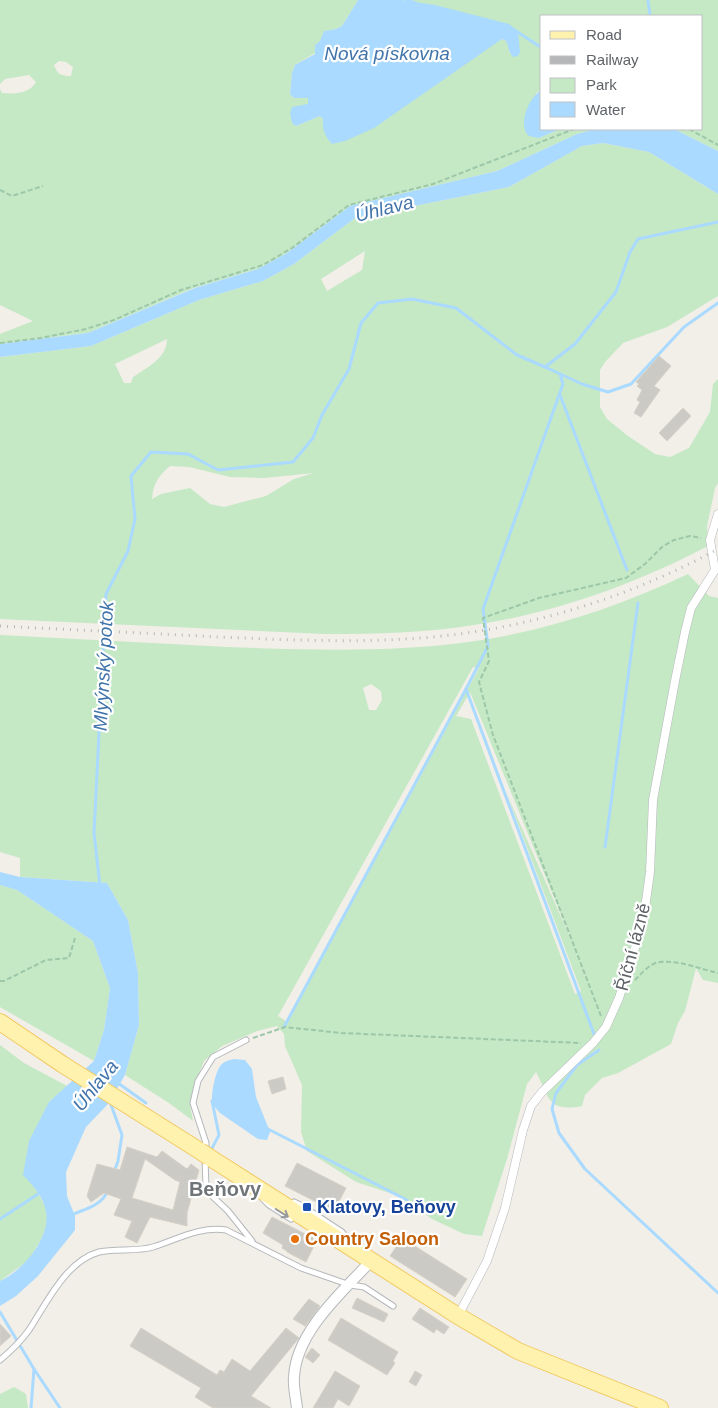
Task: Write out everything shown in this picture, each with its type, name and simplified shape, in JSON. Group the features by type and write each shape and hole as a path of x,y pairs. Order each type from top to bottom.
{"main road":[{"path":"0,1022 62,1064 458,1316 518,1351 660,1408"}],"street":[{"name":"Říční lázně","path":"458,1316 490,1252 505,1208 523,1130 531,1106 542,1092 593,1043 606,1027 619,998 642,923 650,872 653,800 674,681 692,608 716,570 710,540 718,514"},
{"path":"297,1408 294,1379 295,1366 305,1339 335,1299 350,1285 366,1258"}],"lane":[{"path":"246,1040 213,1057 198,1081 193,1103 206,1143 204,1167 206,1187 254,1243"},
{"path":"246,1181 269,1205 300,1225"},
{"path":"0,1360 28,1331 54,1289 70,1272 91,1256 100,1252 150,1248 215,1228 226,1230 254,1243 300,1268 350,1285 364,1287 393,1306"},
{"path":"317,1234 366,1258"}],"path":[{"path":"0,343 41,338 86,329 114,320 182,290 263,264 292,248 349,205 433,184 571,130"},
{"path":"691,130 718,145"},
{"path":"0,190 12,196 43,186"},
{"path":"606,1027 493,735 479,682 489,660 483,618 539,598 626,578 674,540 690,536 710,540"},
{"path":"0,981 4,981 46,960 69,958 75,938"},
{"path":"619,998 644,970 659,962 678,963 718,973"},
{"path":"246,1040 285,1027 341,1033 593,1043"}],"green space":[{"path":"0,0 358,0 342,26 325,31 320,41 315,45 315,53 295,65 292,73 290,94 294,98 308,98 308,104 296,126 320,116 323,119 323,126 502,39 509,46 509,53 518,31 402,0 718,0 718,151 676,130 703,130 703,15 540,15 540,91 536,93 539,138 558,130 591,130 577,134 497,171 350,206 287,253 258,269 194,288 88,333 0,344 0,334 33,321 0,305 0,89 2,93 21,92 30,89 36,82 29,75 5,79 0,84","holes":["59,61 66,62 73,67 71,76 65,76 60,74 54,65"]},
{"path":"603,143 649,152 718,194 718,296 667,327 623,343 600,370 600,407 607,419 655,454 670,457 689,448 710,412 713,384 718,379 718,483 715,488 707,526 708,546 623,585 564,605 504,620 437,630 326,634 0,619 0,357 91,346 199,300 263,281 294,264 355,218 509,187 582,146","holes":["365,251 362,270 327,291 321,279","167,339 164,352 160,357 133,377 131,383 124,383 115,364","170,466 189,467 230,477 264,478 314,473 294,479 266,496 224,507 210,504 190,488 161,494 152,499 155,485 159,477"]},
{"path":"688,574 709,596 718,598 718,983 703,980 696,968 685,1011 678,1023 671,1044 618,1073 602,1078 585,1095 582,1106 561,1107 555,1104 547,1095 536,1072 527,1084 507,1159 482,1236 464,1234 432,1219 399,1196 356,1182 307,1151 301,1132 302,1085 285,1046 284,1034 277,1026 257,1031 222,1046 204,1061 193,1088 190,1105 193,1121 125,1075 139,1025 138,973 128,920 107,883 20,877 20,858 0,852 0,635 320,650 383,649 445,645 503,636 557,623 611,606","holes":["473,667 479,668 287,1022 278,1016","371,684 381,691 382,700 376,710 369,710 363,688","470,692 573,944 506,792 581,991 575,994 471,719 456,716"]},
{"path":"0,885 17,890 93,941 110,988 104,1030 94,1061 0,1007"},
{"path":"0,1045 24,1063 67,1086 49,1102 35,1187 46,1208 48,1224 28,1261 0,1281"},
{"path":"14,1387 26,1394 28,1408 0,1408 0,1394"}],"water":[{"name":"Nová pískovna","path":"358,0 402,0 435,5 509,24 518,31 520,52 518,56 513,57 506,41 502,39 374,128 345,141 332,144 324,133 323,119 320,116 296,126 292,123 290,113 292,107 308,104 308,98 294,98 290,94 292,73 295,65 315,54 315,45 320,41 324,31 342,26"},
{"path":"540,92 540,130 558,130 539,138 529,136 524,124 528,107"},
{"name":"Úhlava","path":"591,130 676,130 718,151 718,194 649,152 603,143 582,146 509,187 355,218 294,264 263,281 199,300 91,346 0,357 0,344 88,333 195,288 258,269 287,253 350,206 497,171 577,134"},
{"name":"Úhlava","path":"0,872 20,877 107,883 128,920 138,973 139,1025 125,1075 108,1104 86,1127 66,1172 67,1196 75,1216 75,1230 38,1276 16,1296 0,1306 0,1281 16,1271 29,1258 43,1236 46,1226 47,1217 42,1200 31,1183 23,1175 29,1141 49,1102 94,1061 104,1030 110,988 93,941 17,890 0,885"},
{"path":"234,1059 245,1060 252,1069 256,1097 270,1132 267,1140 258,1139 220,1113 212,1104 217,1072 223,1063"}],"building":[{"path":"659,356 671,366 654,386 660,390 641,417 634,413 640,402 637,400 642,390 637,386 639,384 636,382"},
{"path":"683,408 691,416 667,441 659,433"},
{"path":"283,1077 286,1089 272,1094 268,1081"},
{"path":"127,1147 157,1157 162,1151 187,1169 191,1164 199,1170 187,1213 187,1226 150,1217 137,1243 125,1237 132,1221 114,1215 121,1199 104,1193 91,1202 87,1196 97,1164 120,1170","holes":["145,1159 180,1182 173,1210 132,1198"]},
{"path":"297,1163 346,1188 334,1211 285,1186"},
{"name":"Country Saloon","path":"272,1217 317,1240 306,1262 287,1252 282,1248 283,1245 263,1233"},
{"path":"402,1238 467,1279 455,1297 390,1256"},
{"path":"357,1298 388,1314 384,1322 352,1308"},
{"path":"309,1299 320,1306 305,1326 293,1319"},
{"path":"420,1308 449,1327 444,1334 436,1329 434,1333 412,1319"},
{"path":"341,1318 398,1352 393,1361 395,1363 387,1375 328,1340"},
{"path":"0,1324 11,1336 0,1346"},
{"path":"141,1328 217,1375 220,1370 224,1372 232,1359 250,1371 286,1328 299,1338 251,1396 271,1408 213,1408 195,1397 201,1388 130,1346"},
{"path":"312,1348 320,1355 313,1363 305,1357"},
{"path":"335,1371 360,1386 349,1406 338,1399 333,1408 313,1408"},
{"path":"415,1371 422,1375 416,1386 409,1382"}],"waterway":[{"path":"407,0 416,3"},
{"path":"648,0 650,15"},
{"path":"516,31 540,47"},
{"name":"Mlyýnský potok","path":"100,886 94,833 106,594 128,551 135,519 131,476 151,452 188,454 218,470 293,462 313,438 322,415 349,369 361,323 378,303 412,299 456,308 517,355 545,367 575,344 616,292 630,252 638,239 718,222"},
{"path":"545,367 582,384 608,392 631,384 684,327 718,303"},
{"path":"284,1027 488,646 483,609 563,384 560,374"},
{"path":"560,395 627,570"},
{"path":"605,847 638,603"},
{"path":"466,689 594,1034"},
{"path":"599,1050 577,1065 556,1093 552,1109 559,1133 585,1169 718,1293"},
{"name":"Úhlava","path":"118,1083 146,1103"},
{"path":"210,1152 219,1135 212,1101"},
{"path":"110,1102 122,1135 118,1161 114,1172"},
{"path":"266,1128 407,1200"},
{"path":"71,1215 87,1209 102,1200 108,1190"},
{"path":"0,1219 41,1192"},
{"path":"0,1312 60,1408"},
{"path":"31,1408 34,1369"}],"railway":[{"path":"0,626 303,640 359,641 442,636 513,625 584,606 653,581 718,549"}],"place":[{"name":"Klatovy, Beňovy","path":"307,1207"},
{"name":"Country Saloon","path":"295,1239"}],"district":[{"name":"Beňovy","path":"225,1189"}]}
